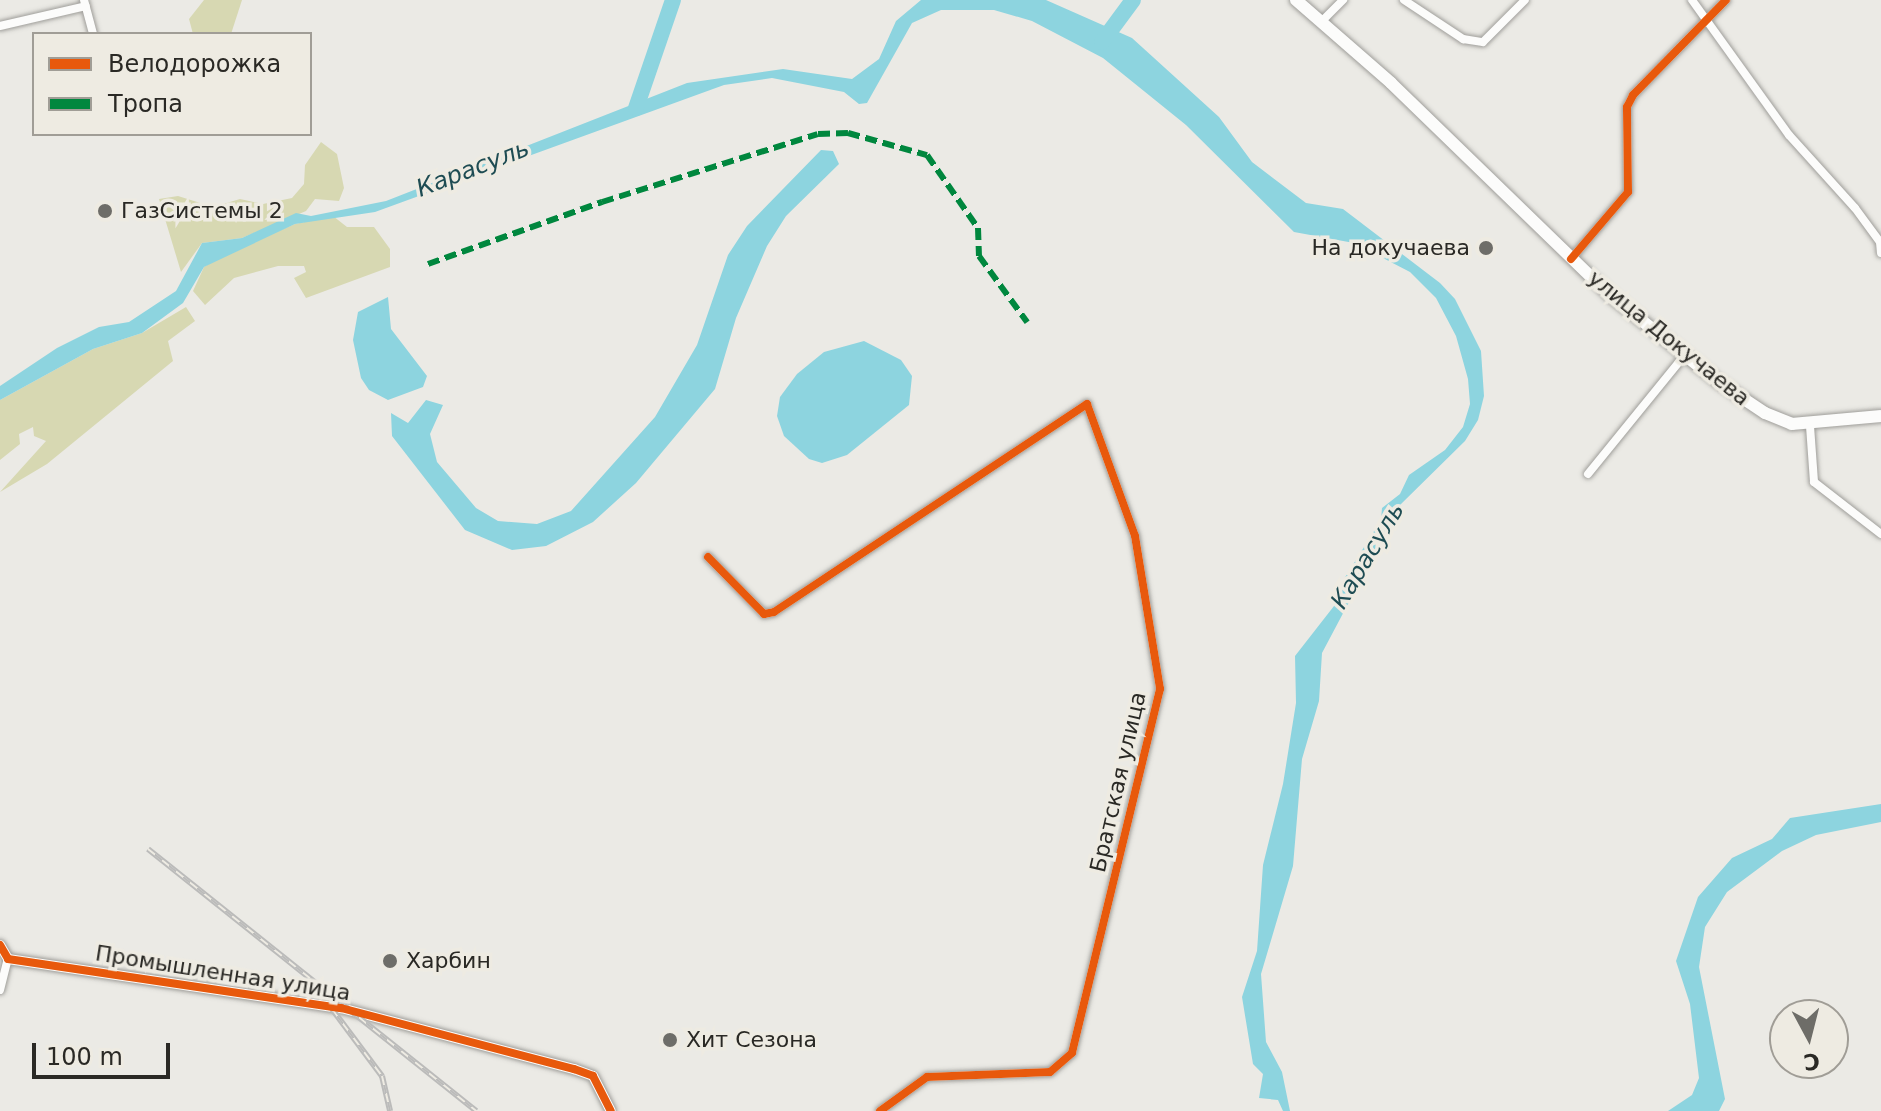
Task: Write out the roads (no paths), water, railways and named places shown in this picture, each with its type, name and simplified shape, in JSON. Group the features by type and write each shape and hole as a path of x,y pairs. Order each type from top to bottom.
{"main road":[{"name":"улица Докучаева","path":"1296,0 1322,21 1571,259 1684,356 1765,413 1810,426"},
{"path":"1810,426 1881,416"}],"street":[{"path":"1322,21 1343,0"},
{"path":"1404,0 1463,39 1483,42 1525,0"},
{"path":"1692,0 1789,135 1872,231 1881,253"},
{"path":"1571,259 1628,192 1627,107 1633,95 1726,0"},
{"path":"0,26 85,3 92,32"},
{"path":"1588,474 1684,356"},
{"name":"Братская улица","path":"708,557 764,614 774,612 1087,404 1135,536 1160,689 1072,1053 1050,1072 927,1077 880,1111"},
{"path":"1810,426 1814,482 1881,534"},
{"path":"0,945 8,959 0,990"},
{"name":"Промышленная улица","path":"8,959 341,1008 589,1074 602,1087 611,1111"}],"water":[{"name":"Карасуль","path":"921,0 1046,0 1132,38 1219,117 1252,162 1306,203 1343,209 1440,283 1455,299 1481,351 1484,396 1478,420 1465,441 1401,504 1322,653 1319,701 1302,759 1293,866 1261,974 1266,1042 1282,1072 1290,1111 1283,1111 1278,1100 1259,1098 1263,1074 1253,1064 1242,997 1257,951 1263,865 1283,784 1296,703 1295,656 1334,606 1334,595 1381,520 1382,508 1400,494 1409,475 1445,450 1463,427 1470,404 1468,379 1456,336 1436,298 1410,272 1354,243 1294,232 1186,125 1103,58 1032,21 994,10 941,10 912,23 867,103 859,104 844,92 772,78 724,85 375,212 295,224 204,267 183,303 142,333 93,349 0,400 0,386 57,348 99,327 129,322 176,291 202,243 242,238 296,213 311,216 386,201 687,83 783,69 852,79 879,59 896,21"},
{"path":"821,150 833,151 839,164 786,216 767,246 736,318 715,389 636,483 593,522 546,546 512,550 465,530 392,436 391,413 408,423 426,400 443,405 430,434 437,462 476,508 498,521 537,524 571,511 655,417 697,345 728,255 747,226"},
{"path":"388,297 391,329 427,376 423,387 388,400 369,390 361,378 353,340 358,312"},
{"path":"864,341 901,360 912,376 909,405 847,455 822,463 809,459 784,436 777,416 780,397 797,374 824,352"},
{"path":"1881,804 1881,822 1816,835 1782,851 1727,892 1705,927 1699,967 1725,1099 1719,1111 1668,1111 1692,1095 1699,1078 1690,1004 1676,961 1698,897 1732,858 1772,839 1790,818"}],"waterway":[{"path":"636,108 673,0"},
{"path":"1102,42 1133,0"}],"railway":[{"path":"148,849 476,1111"},
{"path":"332,1009 382,1076 390,1111"}],"place":[{"name":"ГазСистемы 2","path":"105,211"},
{"name":"На докучаева","path":"1486,248"},
{"name":"Харбин","path":"390,961"},
{"name":"Хит Сезона","path":"670,1040"}]}
